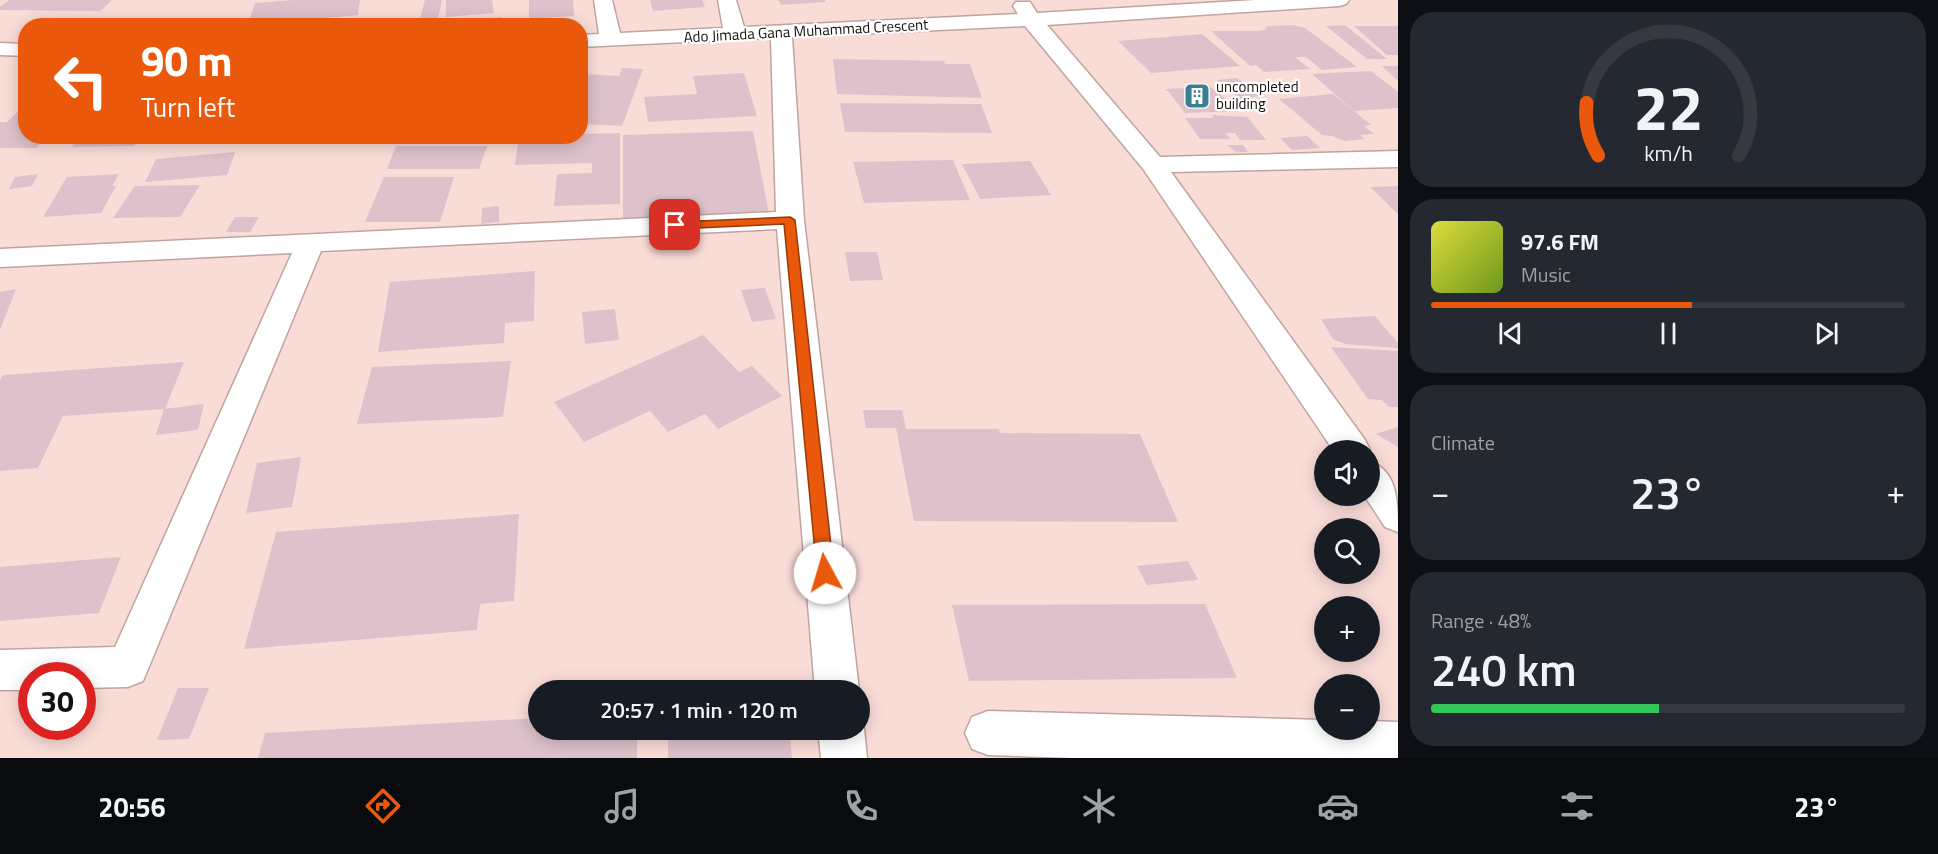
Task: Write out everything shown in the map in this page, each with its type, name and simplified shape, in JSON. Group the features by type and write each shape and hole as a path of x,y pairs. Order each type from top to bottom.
{"street":[{"name":"Ado Jimada Gana Muhammad Crescent","path":"588,41 781,33 1025,10 1338,0"},
{"path":"603,2 611,40"},
{"path":"727,2 735,34"},
{"path":"1025,10 1153,165 1345,440"},
{"path":"781,33 790,220 836,680"},
{"path":"0,49 18,50"},
{"path":"1153,165 1398,159"},
{"path":"0,258 790,220"},
{"path":"0,670 128,667 310,243"},
{"path":"1380,488 1397,512"},
{"path":"988,732 1398,745"},
{"path":"842,740 844,758"}],"building":[{"path":"9,0 112,0 100,11 0,10 0,7"},
{"path":"294,0 360,0 358,15 325,18 250,18 255,3"},
{"path":"425,0 442,0 438,18 420,18"},
{"path":"446,0 492,0 494,13 446,17"},
{"path":"529,0 573,0 574,16 529,18"},
{"path":"650,0 702,0 705,7 653,11"},
{"path":"778,0 825,0 825,2 781,5"},
{"path":"1293,25 1305,28 1357,67 1322,70 1306,57 1295,57 1310,69 1264,72 1256,65 1250,66 1211,31 1256,31 1265,30 1267,26"},
{"path":"1345,25 1387,59 1367,59 1326,26"},
{"path":"1354,26 1398,26 1398,55 1387,55"},
{"path":"1202,34 1240,66 1151,73 1118,41"},
{"path":"833,59 944,61 945,64 970,64 982,98 837,94"},
{"path":"1382,66 1398,66 1398,81"},
{"path":"622,68 643,69 622,126 588,124 588,74 619,76"},
{"path":"1371,71 1398,92 1398,108 1354,111 1312,74"},
{"path":"744,73 757,116 648,122 644,97 697,94 693,76"},
{"path":"1237,78 1261,96 1240,99 1217,80"},
{"name":"uncompleted building","path":"1211,87 1240,111 1185,113 1165,89"},
{"path":"1333,94 1371,125 1364,126 1374,134 1360,135 1365,139 1345,141 1322,135 1279,99"},
{"path":"840,103 981,104 992,133 845,132"},
{"path":"18,112 18,144 40,144 36,148 0,148 0,122 7,122"},
{"path":"1212,115 1247,117 1266,140 1240,140 1235,133 1226,133 1230,139 1200,139 1185,118 1214,118"},
{"path":"753,131 769,214 623,219 623,135"},
{"path":"620,133 620,204 554,206 557,174 592,173 592,163 515,165 518,144 588,144 588,134"},
{"path":"1307,136 1320,148 1292,150 1280,138"},
{"path":"74,144 135,144 134,146 72,147"},
{"path":"1227,145 1243,145 1248,152 1236,152"},
{"path":"396,146 487,146 479,169 387,169"},
{"path":"235,152 227,175 145,182 156,159"},
{"path":"953,160 970,200 864,203 853,162"},
{"path":"1030,161 1051,195 980,199 962,164"},
{"path":"38,174 32,186 9,189 15,177"},
{"path":"119,174 112,186 116,186 101,213 43,217 67,177"},
{"path":"384,177 454,177 440,222 365,222"},
{"path":"200,185 180,217 113,218 135,186"},
{"path":"1398,186 1398,214 1370,187"},
{"path":"499,206 499,222 481,224 482,208"},
{"path":"235,217 259,217 250,232 226,232"},
{"path":"845,252 877,252 883,280 850,281"},
{"path":"535,271 534,321 505,323 504,343 378,352 390,282"},
{"path":"765,288 776,319 752,322 741,290"},
{"path":"16,289 0,330 0,292"},
{"path":"615,309 619,340 585,344 582,312"},
{"path":"1375,316 1398,343 1398,348 1345,344 1333,339 1321,319"},
{"path":"703,335 739,372 752,366 782,396 718,429 705,414 668,432 650,411 584,442 554,402"},
{"path":"1331,347 1398,351 1398,407 1389,407 1382,400 1368,399"},
{"path":"511,361 503,417 357,424 372,367"},
{"path":"184,362 165,409 63,416 38,468 0,471 0,381 3,375"},
{"path":"204,404 198,430 156,435 164,409"},
{"path":"863,410 902,410 906,429 999,429 1000,433 1140,434 1178,522 914,521 896,428 866,428"},
{"path":"1398,427 1398,447 1376,434"},
{"path":"301,457 292,507 246,513 257,463"},
{"path":"519,514 514,601 480,604 477,630 244,649 276,532"},
{"path":"121,557 99,613 0,621 0,567"},
{"path":"1188,561 1198,580 1147,585 1137,566"},
{"path":"1205,604 1237,678 969,681 952,605"},
{"path":"178,688 209,688 189,739 157,740"},
{"path":"528,719 528,740 637,740 637,758 258,758 265,733"},
{"path":"668,740 790,740 792,758 668,758"}],"place":[{"name":"uncompleted building","path":"1197,96"}],"route":[{"path":"675,225 790,220 825,573"}]}
